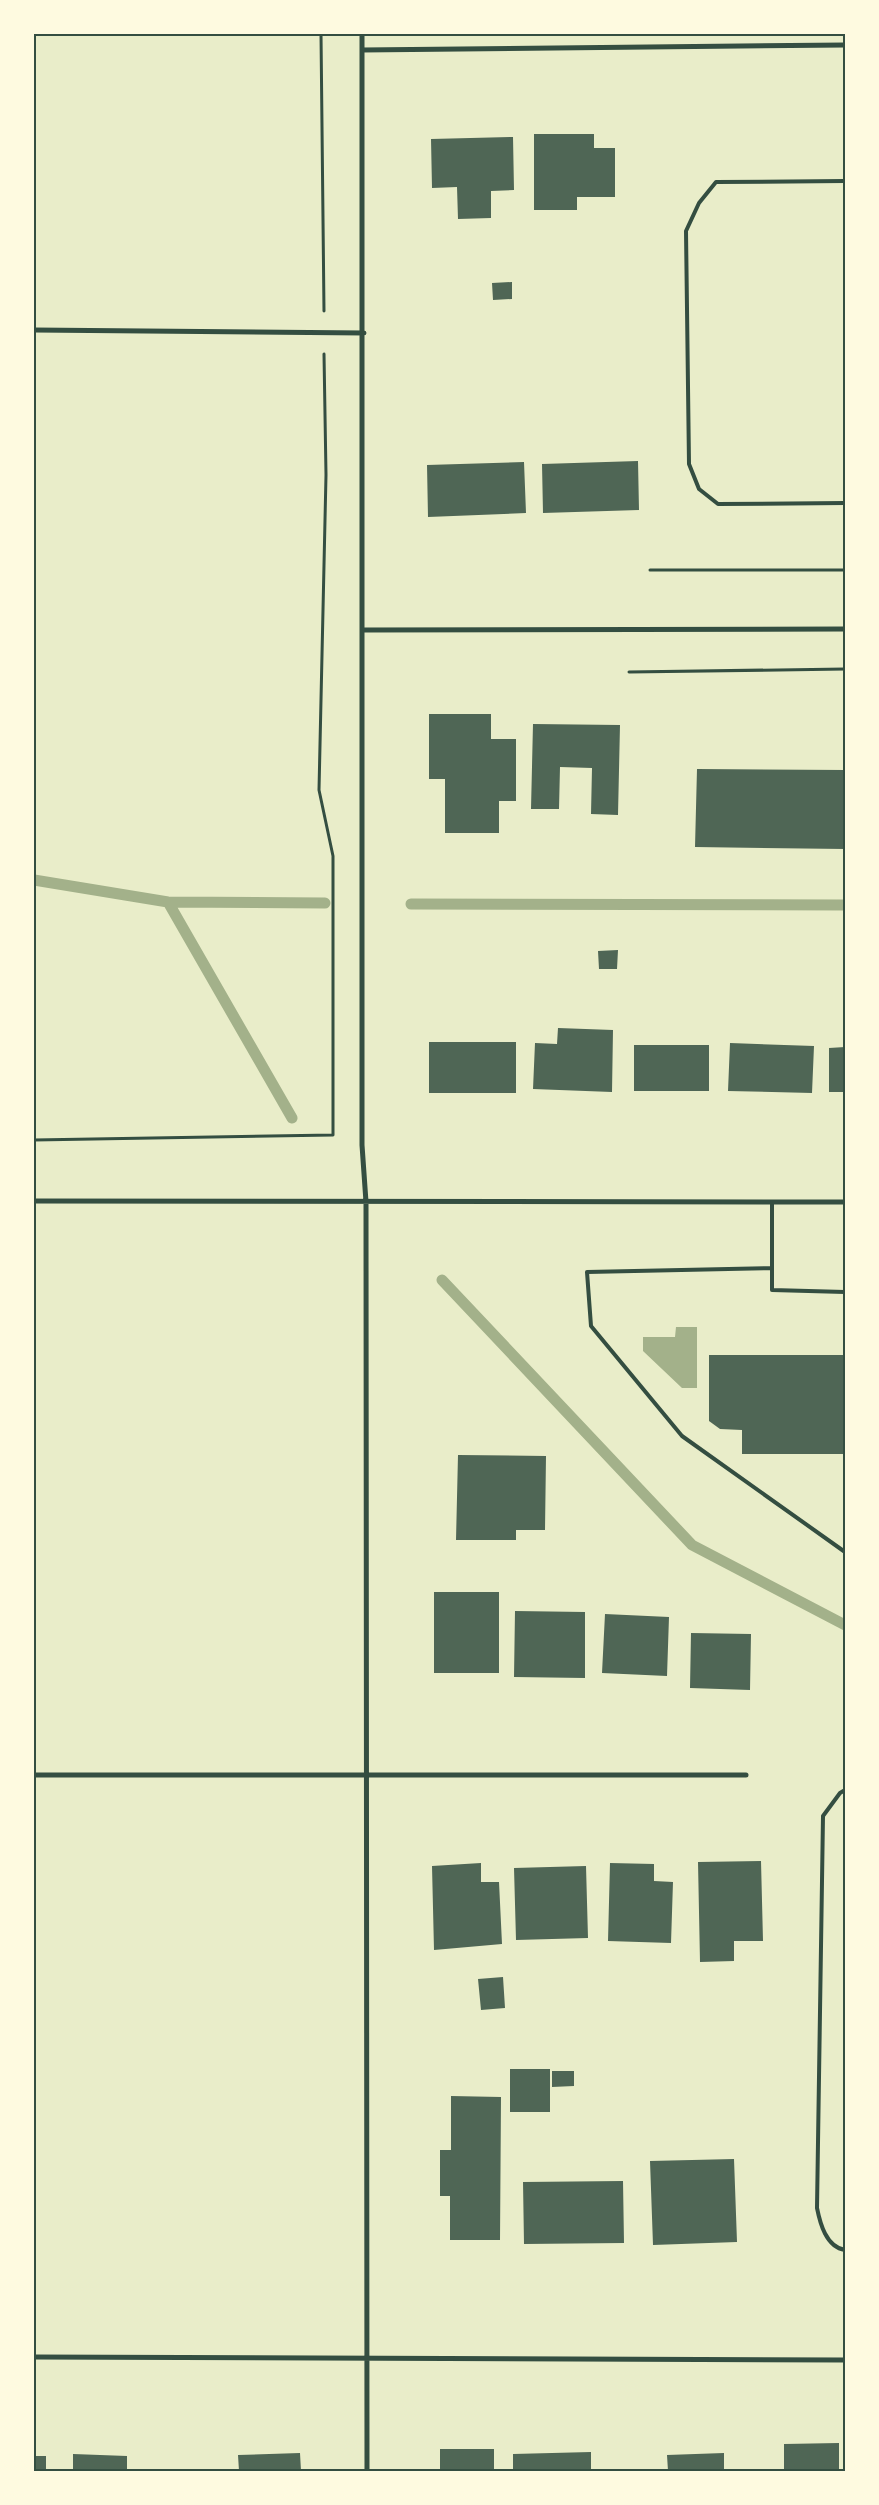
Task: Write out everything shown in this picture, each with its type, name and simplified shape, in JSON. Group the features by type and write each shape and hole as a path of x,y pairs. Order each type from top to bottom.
{"street":[{"path":"362,34 364,333 362,1145 366,1202 367,2471"},
{"path":"362,50 845,45"},
{"path":"34,330 364,333"},
{"path":"364,630 845,629"},
{"path":"34,1200 845,1202"},
{"path":"34,1775 746,1775"},
{"path":"34,2357 845,2360"}],"lane":[{"path":"845,181 716,182 699,203 686,231 689,464 699,489 718,504 845,502"},
{"path":"772,1202 772,1290 845,1292"},
{"path":"772,1268 587,1272 591,1326 682,1436 845,1552"},
{"path":"845,1790 840,1793 823,1816 817,2208 822,2231 840,2249 845,2250"}],"path":[{"path":"34,1140 332,1135 332,856 318,790 326,474 321,34"},
{"path":"650,570 845,570"},
{"path":"629,672 845,669"}],"shaded area":[{"path":"676,1327 697,1327 697,1388 682,1388 643,1351 643,1337 675,1337"}],"building":[{"path":"534,134 594,134 594,148 615,148 615,197 577,197 577,210 534,210"},
{"path":"513,137 514,190 491,191 491,218 458,219 457,187 432,188 431,139"},
{"path":"512,282 512,299 493,300 492,283"},
{"path":"638,461 639,510 543,513 542,464"},
{"path":"524,462 526,513 428,517 427,465"},
{"path":"429,714 491,714 491,739 516,739 516,801 499,801 499,833 445,833 445,779 429,779"},
{"path":"533,724 620,725 618,815 591,814 592,768 560,767 559,809 531,809"},
{"path":"697,769 845,770 845,849 695,847"},
{"path":"618,950 617,969 599,969 598,951"},
{"path":"558,1028 613,1030 612,1092 533,1089 535,1043 557,1044"},
{"path":"429,1042 516,1042 516,1093 429,1093"},
{"path":"730,1043 814,1046 812,1093 728,1091"},
{"path":"634,1045 709,1045 709,1091 634,1091"},
{"path":"845,1047 845,1092 829,1092 829,1048"},
{"path":"709,1355 845,1355 845,1454 742,1454 742,1430 720,1429 709,1421"},
{"path":"458,1455 546,1456 545,1530 516,1530 516,1540 456,1540"},
{"path":"434,1592 499,1592 499,1673 434,1673"},
{"path":"515,1611 585,1612 585,1678 514,1677"},
{"path":"605,1614 669,1617 667,1676 602,1673"},
{"path":"691,1633 751,1634 750,1690 690,1688"},
{"path":"761,1861 763,1941 734,1941 734,1961 700,1962 698,1862"},
{"path":"481,1863 481,1882 499,1882 502,1944 434,1950 432,1866"},
{"path":"610,1863 654,1864 654,1881 673,1882 671,1943 608,1941"},
{"path":"586,1866 588,1938 516,1940 514,1868"},
{"path":"503,1977 505,2008 481,2010 478,1979"},
{"path":"510,2069 550,2069 550,2112 510,2112"},
{"path":"552,2071 574,2071 574,2086 552,2087"},
{"path":"451,2096 501,2097 500,2240 450,2240 450,2196 440,2196 440,2150 451,2150"},
{"path":"734,2159 737,2242 653,2245 650,2161"},
{"path":"623,2181 624,2243 524,2244 523,2182"},
{"path":"839,2443 839,2471 784,2471 784,2444"},
{"path":"440,2449 494,2449 494,2471 440,2471"},
{"path":"591,2452 591,2471 513,2471 513,2454"},
{"path":"300,2453 301,2471 239,2471 238,2455"},
{"path":"724,2453 724,2471 668,2471 667,2455"},
{"path":"73,2454 127,2456 127,2471 73,2471"},
{"path":"34,2456 46,2456 46,2471 34,2471"}],"waterway":[{"path":"34,880 168,902 325,903"},
{"path":"168,902 292,1118"},
{"path":"411,904 845,905"},
{"path":"442,1280 692,1545 845,1625"}]}
